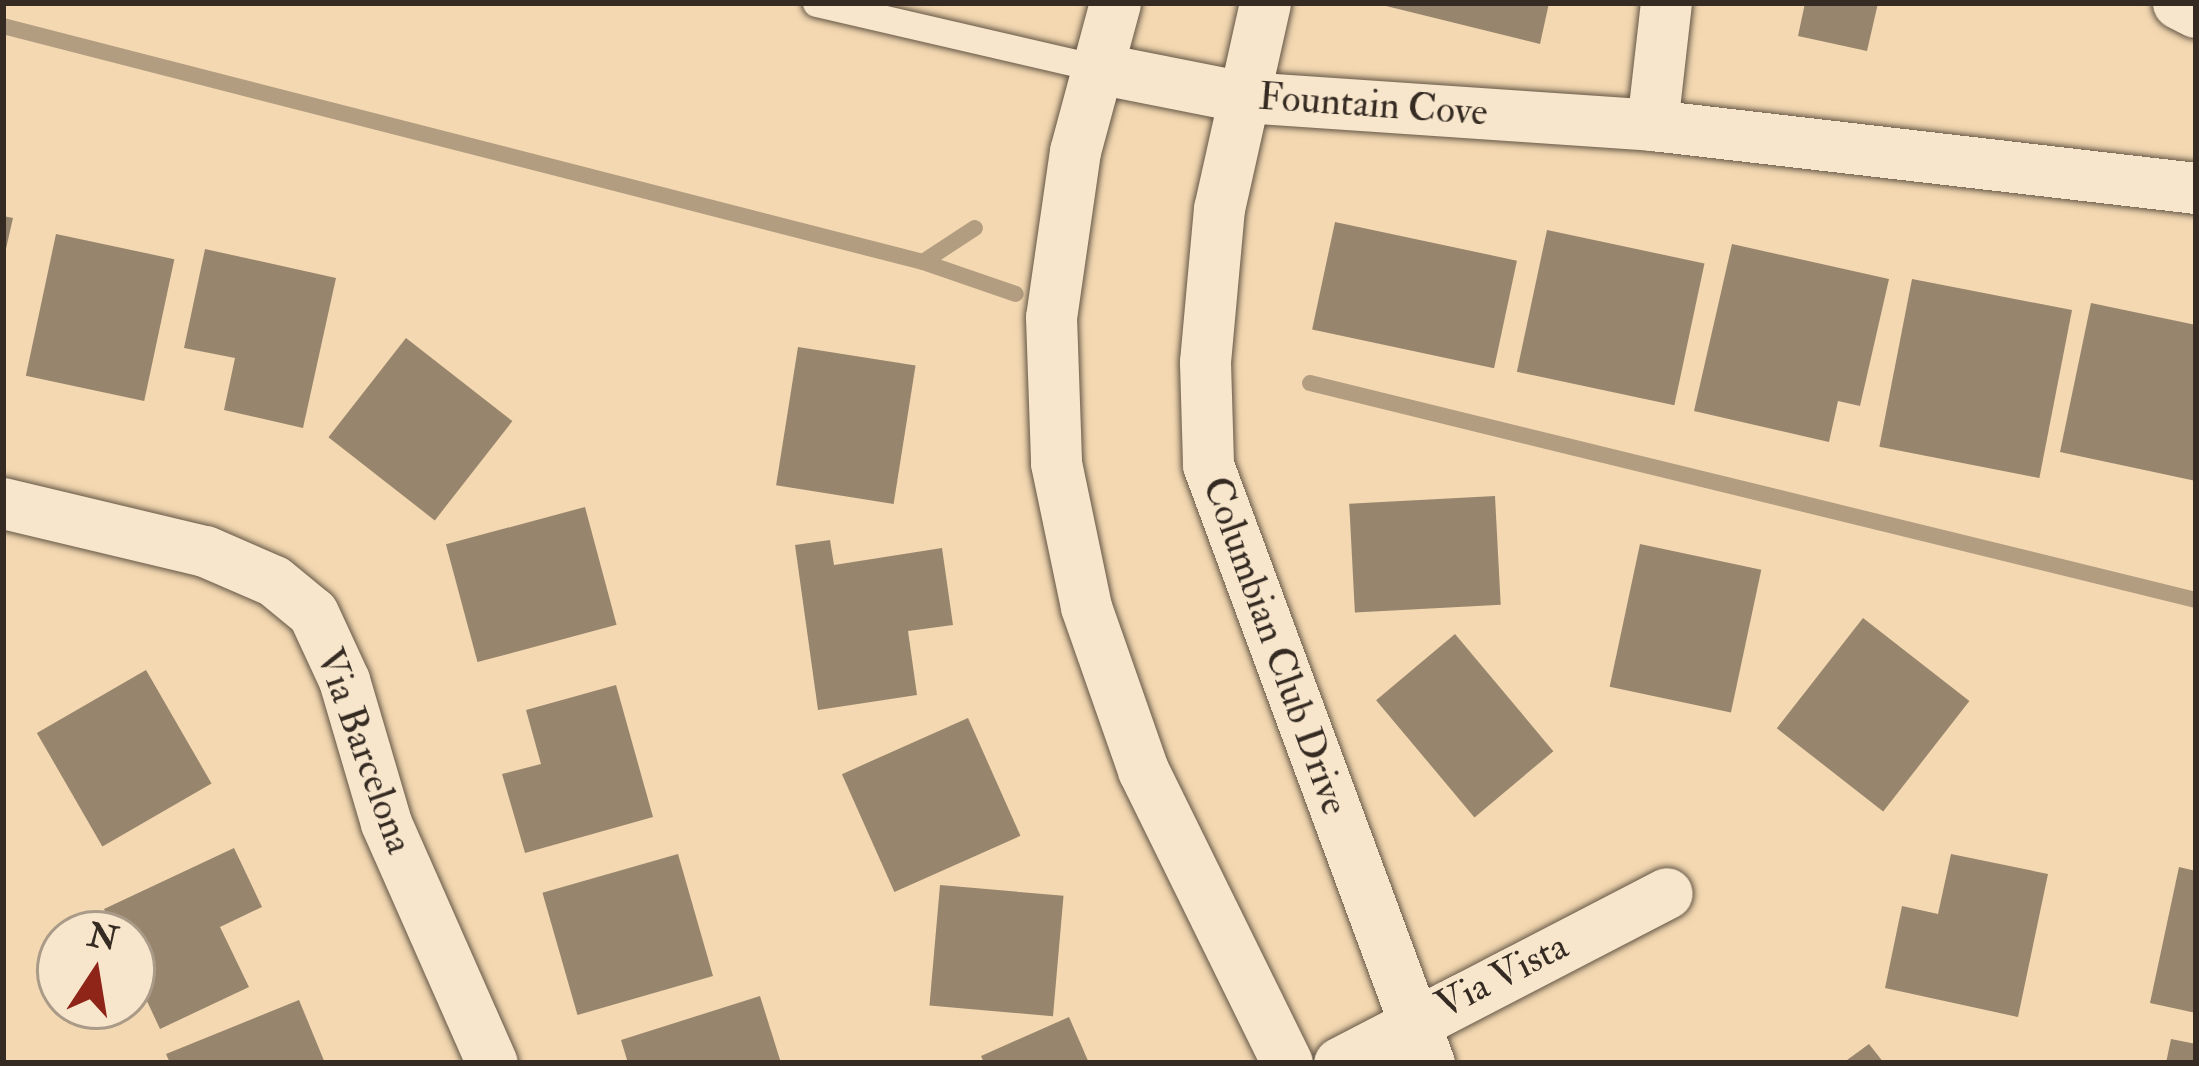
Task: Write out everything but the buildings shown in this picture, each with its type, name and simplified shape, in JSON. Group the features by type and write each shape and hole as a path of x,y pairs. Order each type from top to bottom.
{"street":[{"path":"1115,3 1075,151 1051,316 1056,463 1086,608 1143,770 1287,1063"},
{"name":"Columbian Club Drive","path":"1265,3 1220,208 1205,362 1208,465 1422,1041"},
{"path":"1652,125 1666,3"},
{"path":"2178,3 2196,12"},
{"name":"Fountain Cove","path":"1097,68 1244,97 1652,125 2196,188"},
{"name":"Via Barcelona","path":"3,503 205,550 274,581 313,613 344,680 386,823 492,1063"},
{"name":"Via Vista","path":"1339,1063 1422,1041 1667,893"}],"lane":[{"path":"816,3 1097,68"}],"waterway":[{"path":"3,26 923,262 1016,294"},
{"path":"923,262 975,228"},
{"path":"1310,383 2196,600"}]}
